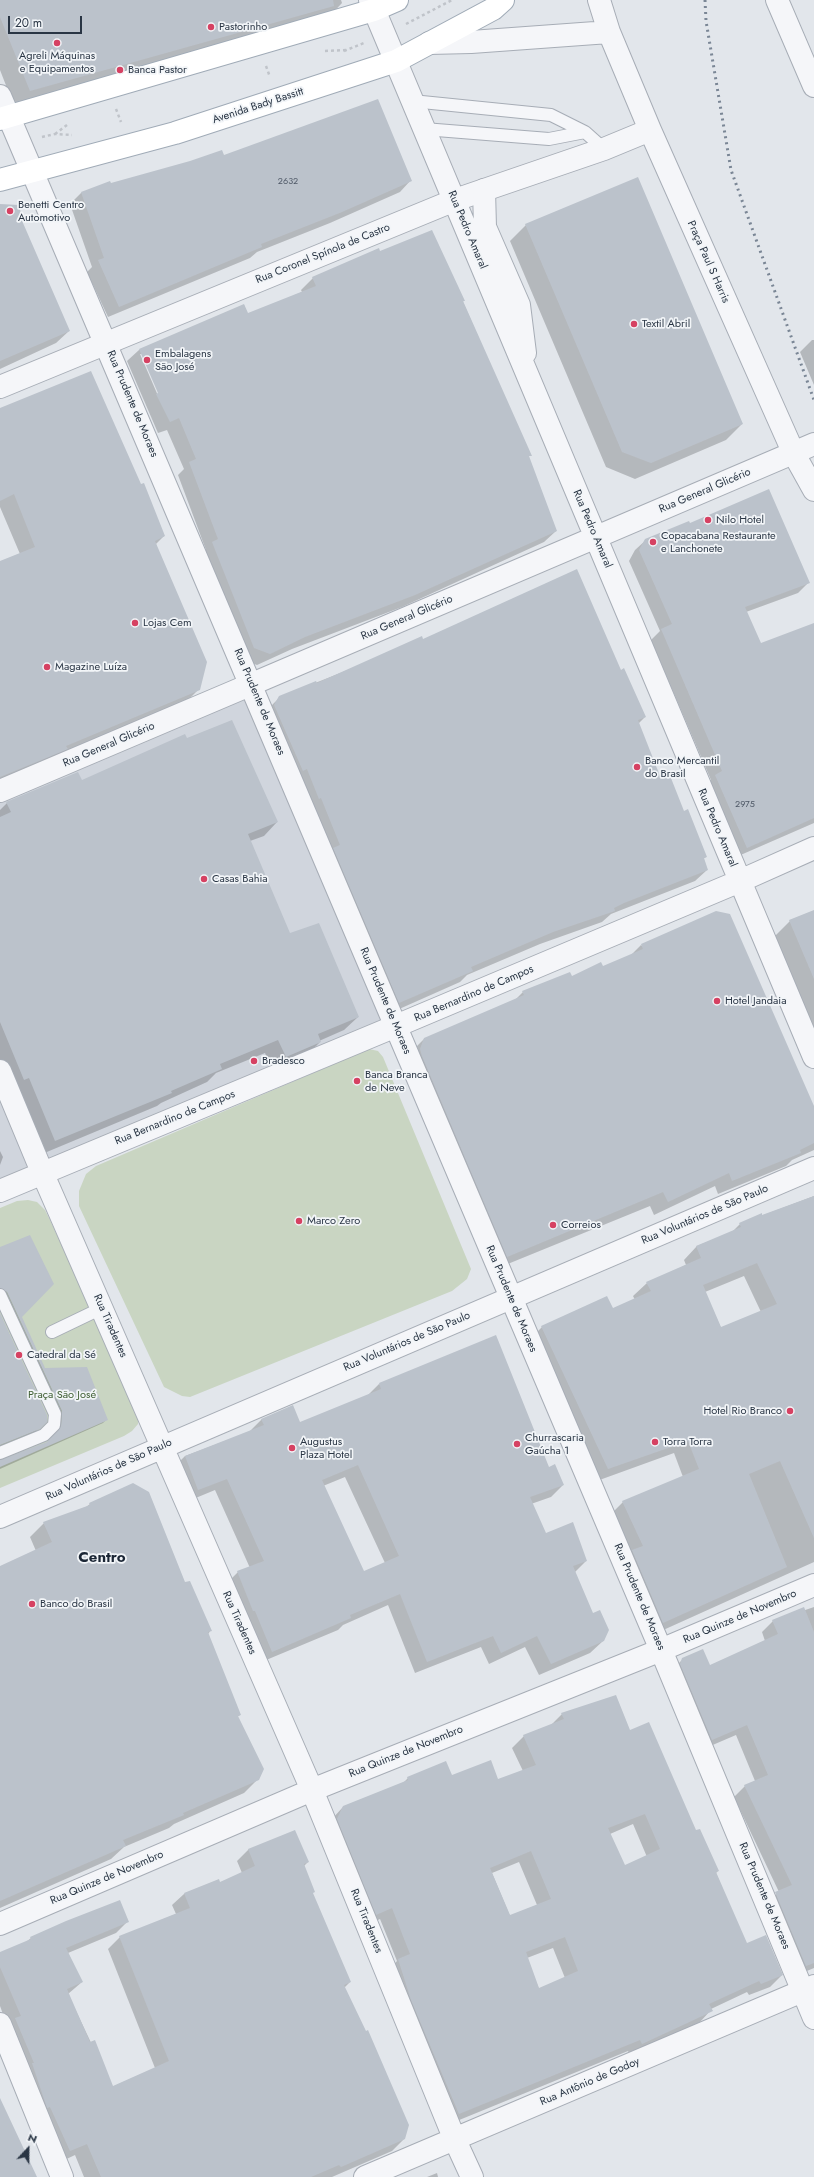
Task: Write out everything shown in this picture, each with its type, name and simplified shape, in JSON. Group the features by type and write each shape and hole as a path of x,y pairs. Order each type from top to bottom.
{"main road":[{"path":"4,118 372,5 398,0"},
{"name":"Avenida Bady Bassitt","path":"0,180 175,133 396,61 493,9 503,0"}],"street":[{"name":"Praça Paul S Harris","path":"598,0 609,32 650,130 794,454 814,490"},
{"path":"777,0 814,86"},
{"name":"Rua Pedro Amaral","path":"372,5 814,1057"},
{"path":"429,43 471,42 609,32"},
{"name":"Rua Prudente de Moraes","path":"0,96 4,118 33,171 252,684 511,1298 808,1988 814,2018"},
{"name":"Rua Coronel Spínola de Castro","path":"0,386 455,200 604,149 650,130"},
{"path":"484,190 486,227 519,305 523,321 526,370"},
{"name":"Rua General Glicério","path":"0,791 794,454 814,444"},
{"name":"Rua Bernardino de Campos","path":"0,1191 42,1172 396,1026 740,881 814,848"},
{"name":"Rua Tiradentes","path":"0,1071 42,1172 312,1790 455,2140 472,2177"},
{"name":"Rua Voluntários de São Paulo","path":"0,1517 814,1168"},
{"name":"Rua Quinze de Novembro","path":"0,1924 312,1790 662,1650 814,1585"},
{"name":"Rua Antônio de Godoy","path":"365,2177 455,2140 808,1988"},
{"path":"0,2024 62,2177"}],"lane":[{"path":"412,102 552,115 585,132 604,149"},
{"path":"424,129 549,139 585,132"},
{"path":"0,1295 55,1414 54,1425 44,1435 0,1453"},
{"path":"52,1332 102,1308"}],"path":[{"path":"266,65 271,79"},
{"path":"116,109 121,122"}],"shaded area":[{"path":"251,690 389,1019 0,1187 0,798"}],"green space":[{"path":"369,1049 378,1051 383,1057 471,1269 467,1279 452,1291 190,1397 182,1396 164,1387 79,1206 79,1191 86,1174 96,1166"},
{"name":"Praça São José","path":"28,1200 37,1202 45,1210 50,1220 138,1413 138,1424 132,1431 124,1436 0,1488 0,1208 17,1201"}],"building":[{"path":"0,0 333,0 334,6 30,91 0,17"},
{"path":"378,99 412,181 342,212 261,244 262,247 119,307 98,260 104,258 81,192 110,181 111,183 190,161 222,150 224,155"},
{"name":"Textil Abril","path":"638,177 743,424 651,463 622,452 525,224"},
{"path":"0,204 19,205 23,223 70,331 0,361"},
{"path":"432,230 465,301 463,301 532,456 529,456 557,531 415,595 305,637 270,654 254,648 212,542 218,539 189,462 196,459 179,418 170,422 156,394 158,393 139,349 244,304 248,313 316,286 312,277 379,248 380,251"},
{"path":"91,371 141,484 144,483 165,536 155,541 207,662 200,690 66,746 68,749 0,777 0,561 35,547 14,494 0,501 0,408"},
{"path":"769,489 810,583 745,607 761,643 814,623 814,818 747,848 715,775 722,771 661,629 672,624 639,550 645,539 689,521 690,523"},
{"path":"577,569 621,670 624,668 646,717 638,720 660,776 669,773 684,811 688,809 707,857 704,858 708,870 624,903 614,908 615,911 553,932 471,967 473,971 399,1003 333,848 340,845 321,798 319,799 307,769 303,771 274,705 279,696 316,681 317,683 422,636 423,639"},
{"path":"232,720 278,822 248,834 290,933 319,923 359,1017 318,1034 321,1042 286,1057 278,1040 220,1064 222,1069 171,1091 172,1093 55,1141 29,1078 24,1080 0,1022 0,817 11,812 6,802 78,772 82,780 185,734 187,738"},
{"path":"814,910 814,979 789,920"},
{"path":"716,911 730,914 814,1106 814,1143 800,1150 801,1153 732,1181 729,1173 668,1202 663,1192 507,1257 422,1056 420,1049 424,1038 524,995 522,991 570,972 572,976 601,962 603,966 643,949 641,944"},
{"path":"814,1196 814,1538 780,1461 749,1474 787,1567 663,1623 632,1550 643,1546 622,1501 699,1469 688,1441 608,1469 541,1326 607,1296 613,1308 651,1291 646,1282 701,1258 696,1246 741,1227 739,1223 762,1213 762,1215","holes":["757,1263 777,1304 721,1327 703,1285"]},
{"path":"30,1235 54,1284 22,1317 45,1368 87,1367 108,1420 0,1467 0,1460 47,1442 61,1426 62,1411 7,1292 0,1288 0,1247"},
{"path":"0,1313 47,1415 47,1422 40,1429 0,1445"},
{"path":"496,1335 549,1467 555,1464 564,1485 530,1497 546,1533 573,1522 587,1561 573,1566 593,1613 600,1610 609,1630 604,1641 551,1664 537,1636 501,1653 493,1636 427,1662 400,1594 350,1615 351,1618 272,1652 237,1571 264,1561 227,1479 198,1490 185,1456 264,1425 261,1419 293,1405 300,1422 381,1389 379,1383","holes":["358,1465 399,1556 364,1571 322,1480"]},
{"path":"133,1483 149,1492 185,1582 190,1581 212,1631 208,1632 241,1715 238,1716 264,1769 259,1780 183,1813 184,1815 123,1840 126,1846 0,1901 0,1566 52,1542 43,1522 90,1505 89,1503"},
{"path":"804,1607 814,1632 814,1963 806,1966 775,1892 792,1885 744,1785 768,1775 747,1725 712,1740 680,1664 682,1658 703,1649 710,1665 778,1634 772,1620"},
{"path":"616,1695 630,1730 649,1722 696,1830 700,1829 719,1871 716,1872 747,1943 766,1935 783,1975 761,1984 759,1981 709,2004 713,2011 642,2044 640,2040 459,2114 411,2000 398,1959 410,1954 392,1908 376,1915 337,1819 343,1806 408,1780 407,1777 446,1761 452,1775 491,1760 498,1779 536,1765 523,1735 564,1719 561,1713","holes":["645,1814 660,1849 625,1865 608,1828","531,1851 551,1899 510,1915 490,1868","565,1937 578,1971 539,1988 526,1952"]},
{"path":"295,1830 309,1862 304,1864 315,1892 313,1893 351,1982 344,1985 366,2031 368,2030 409,2125 405,2139 341,2167 339,2165 311,2177 101,2177 87,2144 70,2151 50,2107 47,2108 32,2063 34,2063 15,2018 21,2016 0,1967 0,1952 31,1939 30,1937 66,1921 120,1900 129,1922 66,1948 83,1982 67,1989 90,2042 95,2040 113,2086 169,2061 119,1936 190,1908 184,1893 219,1879 220,1882 255,1866 248,1849"},
{"path":"0,2098 37,2177 0,2177"}],"railway":[{"path":"705,0 706,21 731,170 814,400"}],"place":[{"name":"Pastorinho","path":"211,27"},
{"name":"Agreli Máquinas e Equipamentos","path":"57,43"},
{"name":"Banca Pastor","path":"120,70"},
{"name":"Benetti Centro Automotivo","path":"10,211"},
{"name":"Textil Abril","path":"634,324"},
{"name":"Embalagens São José","path":"147,360"},
{"name":"Nilo Hotel","path":"708,520"},
{"name":"Copacabana Restaurante e Lanchonete","path":"653,542"},
{"name":"Lojas Cem","path":"135,623"},
{"name":"Magazine Luíza","path":"47,667"},
{"name":"Banco Mercantil do Brasil","path":"637,767"},
{"name":"Casas Bahia","path":"204,879"},
{"name":"Hotel Jandaia","path":"717,1001"},
{"name":"Bradesco","path":"254,1061"},
{"name":"Banca Branca de Neve","path":"357,1081"},
{"name":"Marco Zero","path":"299,1221"},
{"name":"Correios","path":"553,1225"},
{"name":"Catedral da Sé","path":"19,1355"},
{"name":"Hotel Rio Branco","path":"790,1411"},
{"name":"Torra Torra","path":"655,1442"},
{"name":"Churrascaria Gaúcha 1","path":"517,1444"},
{"name":"Augustus Plaza Hotel","path":"292,1448"},
{"name":"Banco do Brasil","path":"32,1604"}],"district":[{"name":"Centro","path":"102,1558"}]}
